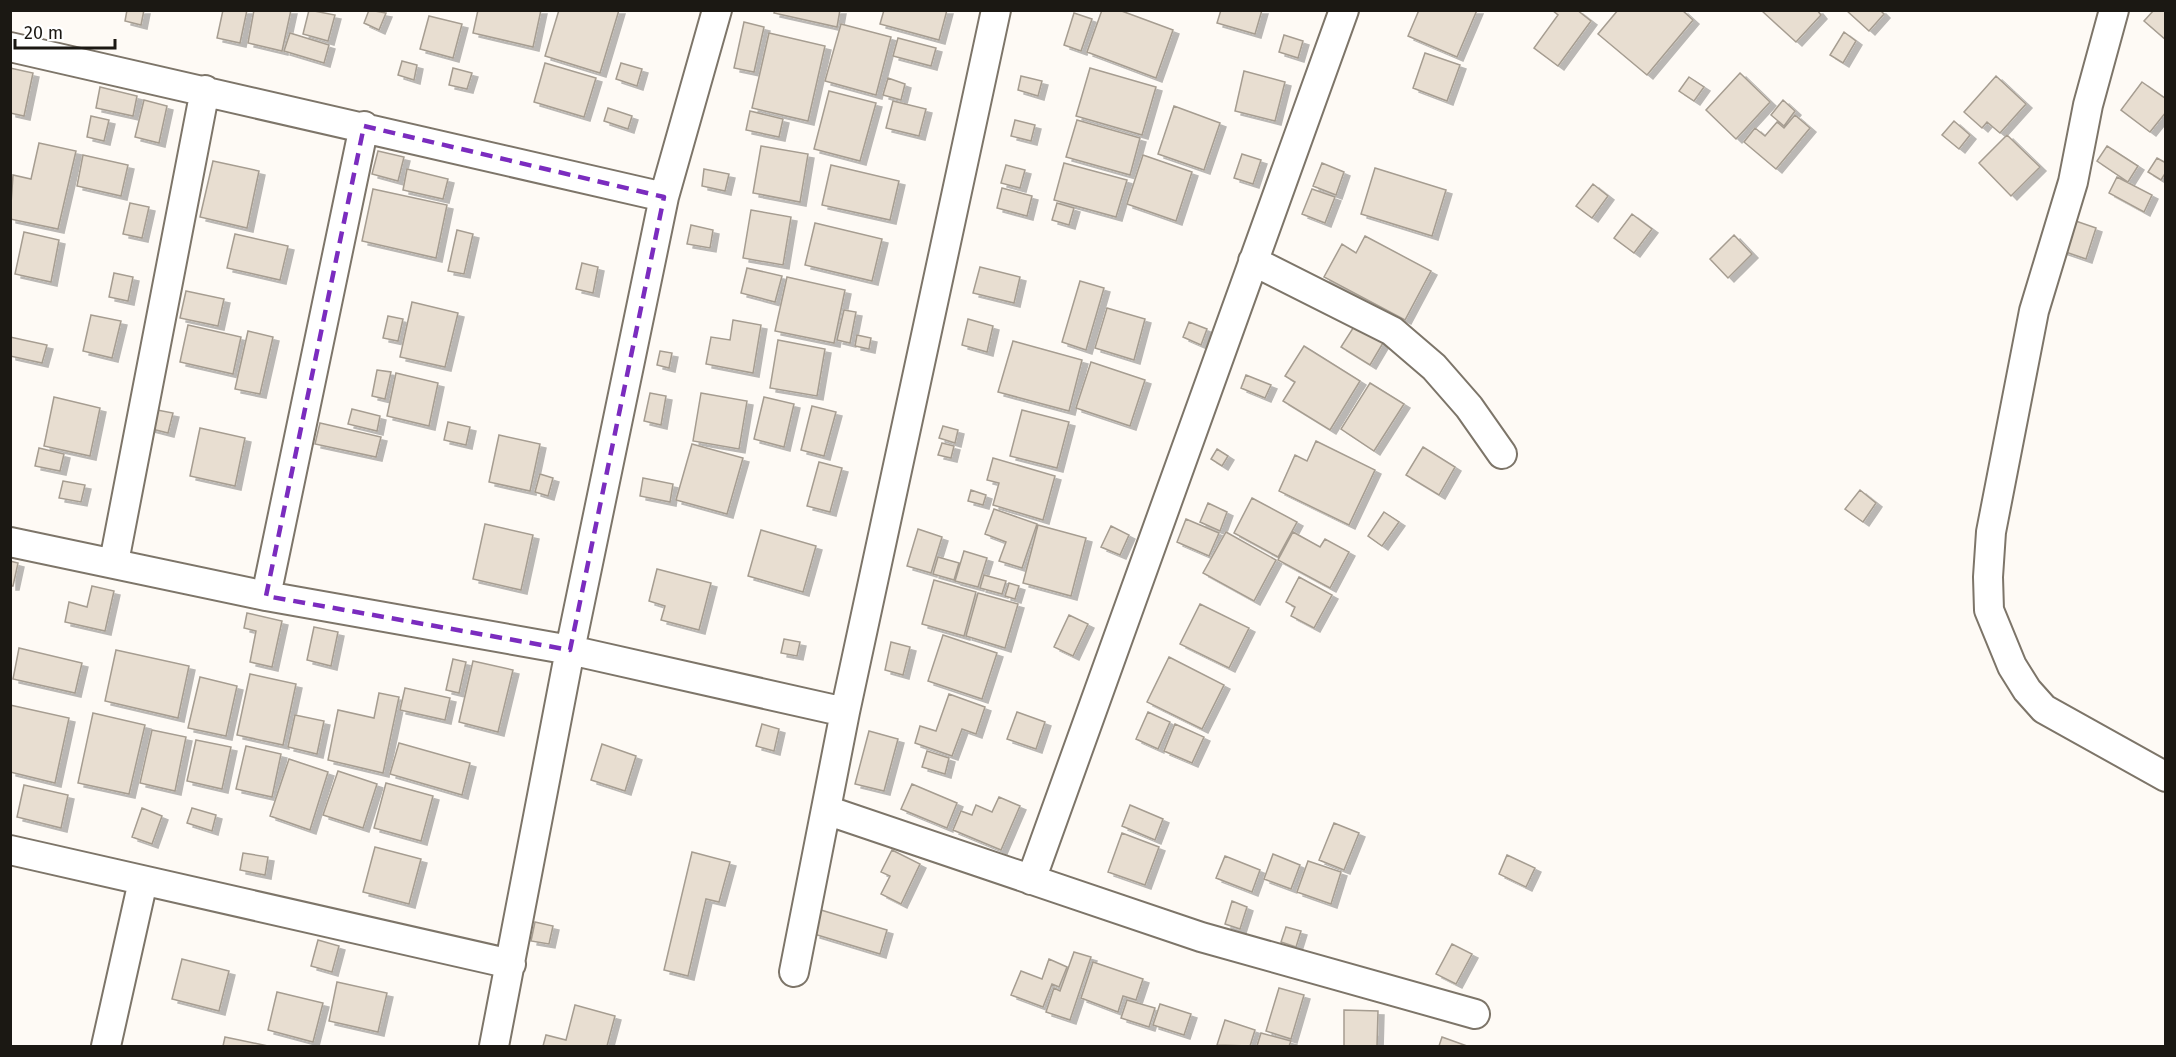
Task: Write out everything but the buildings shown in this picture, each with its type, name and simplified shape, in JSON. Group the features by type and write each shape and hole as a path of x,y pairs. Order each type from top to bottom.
{"street":[{"path":"494,1047 570,650 664,197 717,10"},
{"path":"794,972 845,712 996,10"},
{"path":"1031,880 1344,10"},
{"path":"2114,10 2088,105 2073,182 2034,311 1991,532 1988,577 1989,610 2012,666 2027,690 2044,709 2166,777"},
{"path":"10,46 664,197"},
{"path":"114,562 205,90"},
{"path":"266,596 364,126"},
{"path":"1253,261 1392,331 1434,367 1469,407 1502,454"},
{"path":"10,542 114,562 266,596 570,650 845,712"},
{"path":"826,810 1201,937 1475,1014"},
{"path":"10,850 511,964"},
{"path":"106,1047 142,881"}],"highlighted area":[{"path":"364,126 664,197 570,650 266,596"}]}
